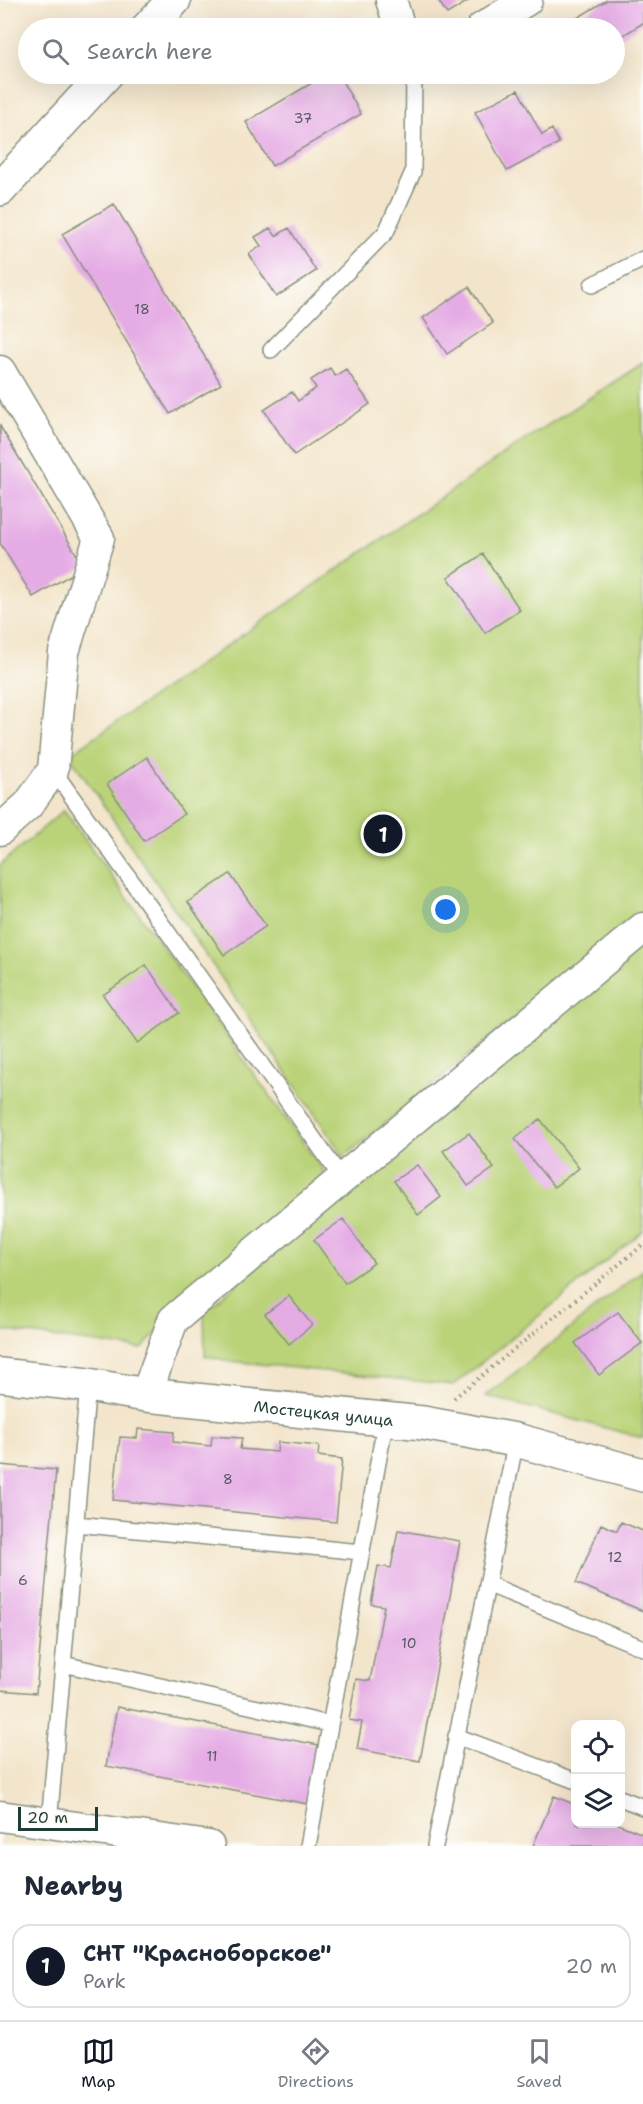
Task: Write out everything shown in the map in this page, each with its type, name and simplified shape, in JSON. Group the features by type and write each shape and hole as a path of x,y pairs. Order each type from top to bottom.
{"street":[{"path":"157,18 174,0"},
{"path":"391,0 397,18"},
{"path":"498,18 527,0"},
{"path":"0,189 97,84"},
{"path":"0,371 99,538 64,652 53,770 28,805 0,830"},
{"path":"146,1395 173,1320 643,928"},
{"name":"Мостецкая улица","path":"0,1376 88,1385 146,1395 423,1423 516,1440 643,1475"},
{"path":"0,1816 209,1846"}],"lane":[{"path":"271,350 386,232 413,172 414,84"},
{"path":"592,285 643,259"},
{"path":"53,770 343,1180"},
{"path":"49,1823 88,1385"},
{"path":"308,1846 386,1419"},
{"path":"435,1846 516,1440"},
{"path":"76,1524 361,1552"},
{"path":"487,1584 643,1648"},
{"path":"63,1664 329,1724"},
{"path":"456,1736 571,1779"},
{"path":"625,1800 643,1807"}],"path":[{"path":"423,1423 643,1245"}],"green space":[{"path":"643,363 643,913 344,1157 69,755 523,441"},
{"path":"64,810 325,1173 197,1285 142,1349 0,1330 0,865"},
{"path":"643,935 643,1231 454,1385 230,1361 205,1356 204,1312"},
{"path":"643,1270 643,1438 486,1396"}],"building":[{"path":"438,0 470,0 447,14"},
{"path":"607,0 643,0 643,23 625,34 625,18 577,18"},
{"path":"310,84 344,84 361,114 272,166 246,122"},
{"path":"518,90 542,135 552,129 559,143 507,171 475,112"},
{"path":"114,204 221,384 170,414 62,234"},
{"path":"270,228 276,236 289,228 316,271 276,297 249,254 261,246 255,237"},
{"path":"469,287 493,323 447,354 423,318"},
{"path":"330,368 335,376 346,369 370,404 294,455 264,410 292,392 298,401 316,388 311,380"},
{"path":"0,426 84,567 33,597 0,543"},
{"path":"483,554 520,610 485,633 448,577"},
{"path":"147,757 184,814 144,841 107,784"},
{"path":"230,874 266,926 224,955 188,902"},
{"path":"146,965 179,1013 137,1043 103,995"},
{"path":"540,1119 579,1168 554,1187 515,1139"},
{"path":"469,1133 494,1168 468,1186 443,1151"},
{"path":"417,1165 441,1197 418,1215 394,1181"},
{"path":"343,1219 374,1263 345,1283 314,1240"},
{"path":"289,1296 312,1325 289,1344 265,1314"},
{"path":"618,1312 642,1343 599,1375 575,1343"},
{"path":"138,1429 174,1432 173,1442 211,1446 212,1436 242,1438 240,1449 277,1452 278,1442 319,1446 318,1456 342,1459 336,1522 113,1500 120,1437 137,1438"},
{"path":"0,1465 56,1470 36,1693 0,1690"},
{"path":"621,1522 643,1531 643,1611 576,1583 601,1524 617,1531"},
{"path":"398,1530 460,1541 420,1761 357,1749 362,1722 349,1720 356,1679 370,1681 384,1606 371,1604 378,1566 391,1568"},
{"path":"117,1707 319,1745 308,1804 106,1766"},
{"path":"554,1796 571,1803 571,1828 625,1827 643,1834 643,1846 533,1846"}],"place":[{"name":"СНТ \"Красноборское\"","path":"383,834"}]}
